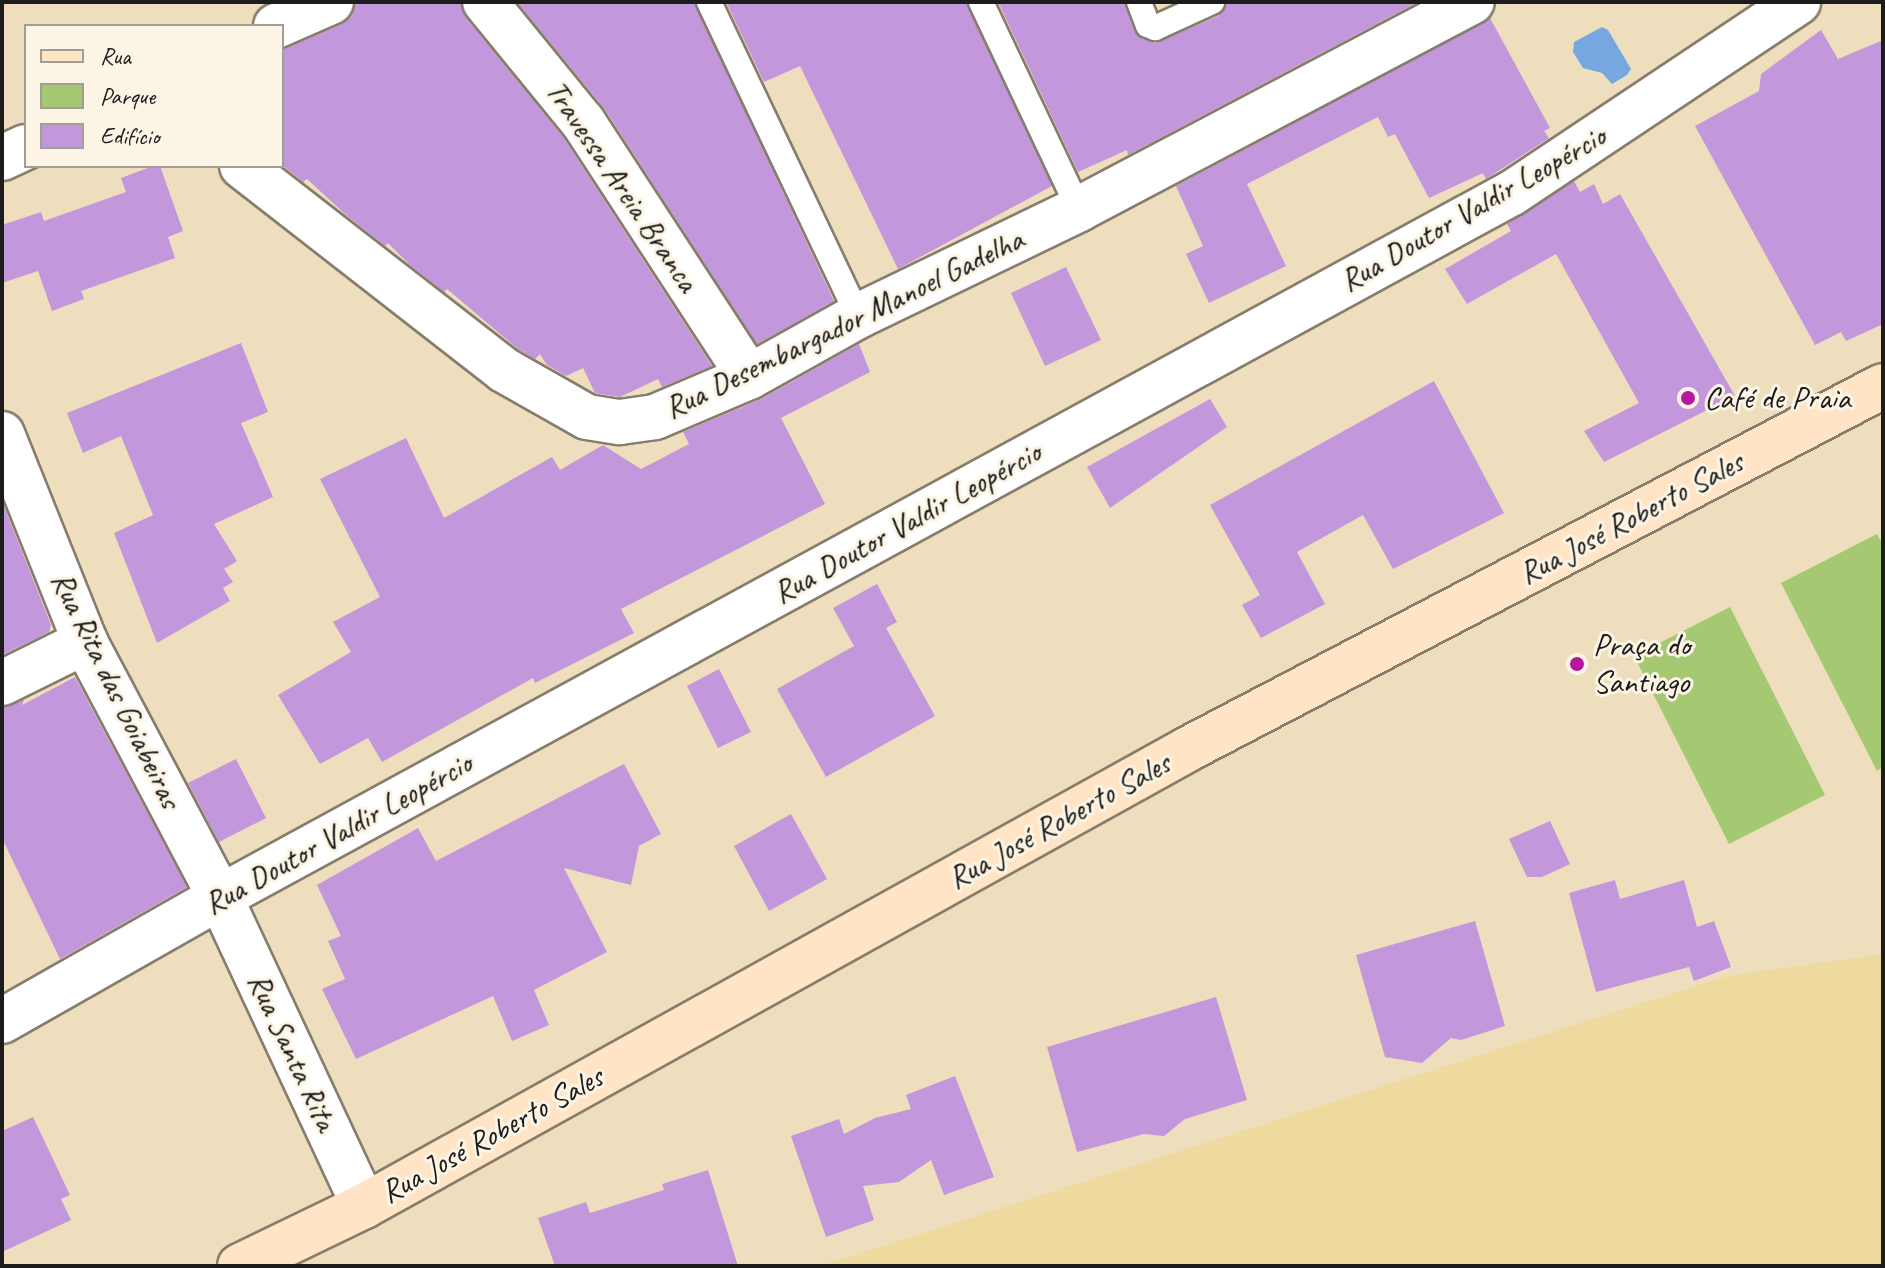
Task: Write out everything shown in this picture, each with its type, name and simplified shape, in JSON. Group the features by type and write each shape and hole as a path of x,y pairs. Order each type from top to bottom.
{"main road":[{"name":"Rua José Roberto Sales","path":"240,1266 364,1206 1188,749 1883,386"}],"street":[{"path":"281,24 331,2"},
{"name":"Travessa Areia Branca","path":"485,2 583,122 749,377"},
{"name":"Rua Desembargador Manoel Gadelha","path":"245,168 504,370 587,417 620,422 655,417 749,377 858,316 1079,209 1472,2"},
{"name":"Rua Doutor Valdir Leopércio","path":"2,1021 220,897 1512,193 1798,2"},
{"path":"2,158 24,148"},
{"name":"Rua Rita das Goiabeiras","path":"2,434 85,642 220,897"},
{"path":"2,683 85,642"},
{"name":"Rua Santa Rita","path":"220,897 364,1206"}],"lane":[{"path":"709,2 858,316"},
{"path":"981,2 1079,209"},
{"path":"1139,2 1148,25 1155,28 1212,2"}],"green space":[{"path":"1877,534 1883,545 1883,767 1877,771 1781,583"},
{"path":"1730,607 1825,795 1729,844 1634,656"}],"sand":[{"path":"1883,954 1883,1266 820,1266 1727,976"}],"water":[{"path":"1602,27 1608,30 1631,69 1612,84 1602,73 1583,68 1573,52 1574,42"}],"building":[{"path":"356,2 461,2 466,18 563,137 712,366 662,387 658,379 620,397 595,393 583,368 566,376 547,365 540,354 535,359 518,349 447,289 444,292 410,265 388,243 385,246 346,215 307,179 303,182 284,167 284,49 342,24 352,16"},
{"path":"517,2 694,2 834,301 757,344 604,108"},
{"path":"726,2 966,2 1052,186 898,269 800,66 764,82"},
{"path":"998,2 1124,2 1137,35 1155,43 1218,16 1227,2 1418,2 1128,155 1127,150 1078,172"},
{"path":"1490,18 1550,128 1544,131 1549,138 1486,179 1483,173 1429,198 1395,134 1388,137 1378,117 1247,184 1286,266 1209,303 1186,254 1203,246 1176,186"},
{"path":"1821,30 1838,59 1883,40 1883,324 1846,341 1841,332 1815,345 1695,126 1759,91 1761,74"},
{"path":"148,168 161,168 183,231 168,237 175,258 81,291 84,299 52,311 38,271 2,283 2,225 41,212 44,221 126,192 121,178"},
{"path":"1574,181 1580,192 1594,184 1603,204 1620,194 1735,396 1604,462 1584,431 1639,403 1556,254 1467,304 1445,269 1511,231 1507,224"},
{"path":"1066,267 1101,340 1045,366 1011,293"},
{"path":"241,343 268,412 241,423 273,497 214,524 237,561 224,569 233,582 223,588 230,601 157,643 114,533 153,515 121,436 83,453 67,413"},
{"path":"859,344 870,372 781,418 825,504 621,609 634,633 535,683 533,678 382,762 368,738 320,764 278,695 351,652 333,622 380,597 320,479 406,438 444,518 552,457 560,470 603,445 641,469 689,444 683,432 761,399"},
{"path":"1434,381 1504,513 1393,569 1363,515 1297,552 1325,604 1261,638 1242,605 1260,595 1210,505"},
{"path":"1210,399 1227,427 1110,508 1087,467"},
{"path":"2,501 51,625 49,632 2,655"},
{"path":"877,584 897,622 886,628 935,716 826,777 777,689 854,646 833,608"},
{"path":"719,669 751,732 718,748 687,686"},
{"path":"75,677 187,887 60,959 2,838 2,708 24,700 22,705"},
{"path":"236,759 266,818 219,842 188,783"},
{"path":"624,764 661,834 639,846 631,885 564,868 607,952 534,990 549,1025 512,1041 493,996 356,1059 322,989 345,979 328,941 341,936 317,885 418,828 436,861"},
{"path":"791,814 827,879 769,911 734,846"},
{"path":"1550,821 1570,864 1542,877 1527,877 1509,839"},
{"path":"1615,880 1620,899 1684,880 1697,927 1714,921 1731,967 1694,981 1689,967 1596,992 1569,893"},
{"path":"1475,921 1505,1026 1461,1040 1451,1038 1422,1063 1385,1057 1356,955"},
{"path":"1216,997 1247,1100 1185,1119 1164,1136 1144,1134 1077,1152 1047,1047"},
{"path":"955,1076 994,1177 944,1195 931,1160 899,1182 863,1186 874,1220 826,1237 791,1136 839,1119 844,1134 875,1118 911,1109 906,1095"},
{"path":"33,1117 70,1195 61,1199 71,1220 2,1252 2,1131"},
{"path":"708,1170 738,1266 555,1266 538,1218 586,1202 590,1213 664,1190 662,1184"}],"place":[{"name":"Café de Praia","path":"1688,398"},
{"name":"Praça do Santiago","path":"1577,664"}]}
